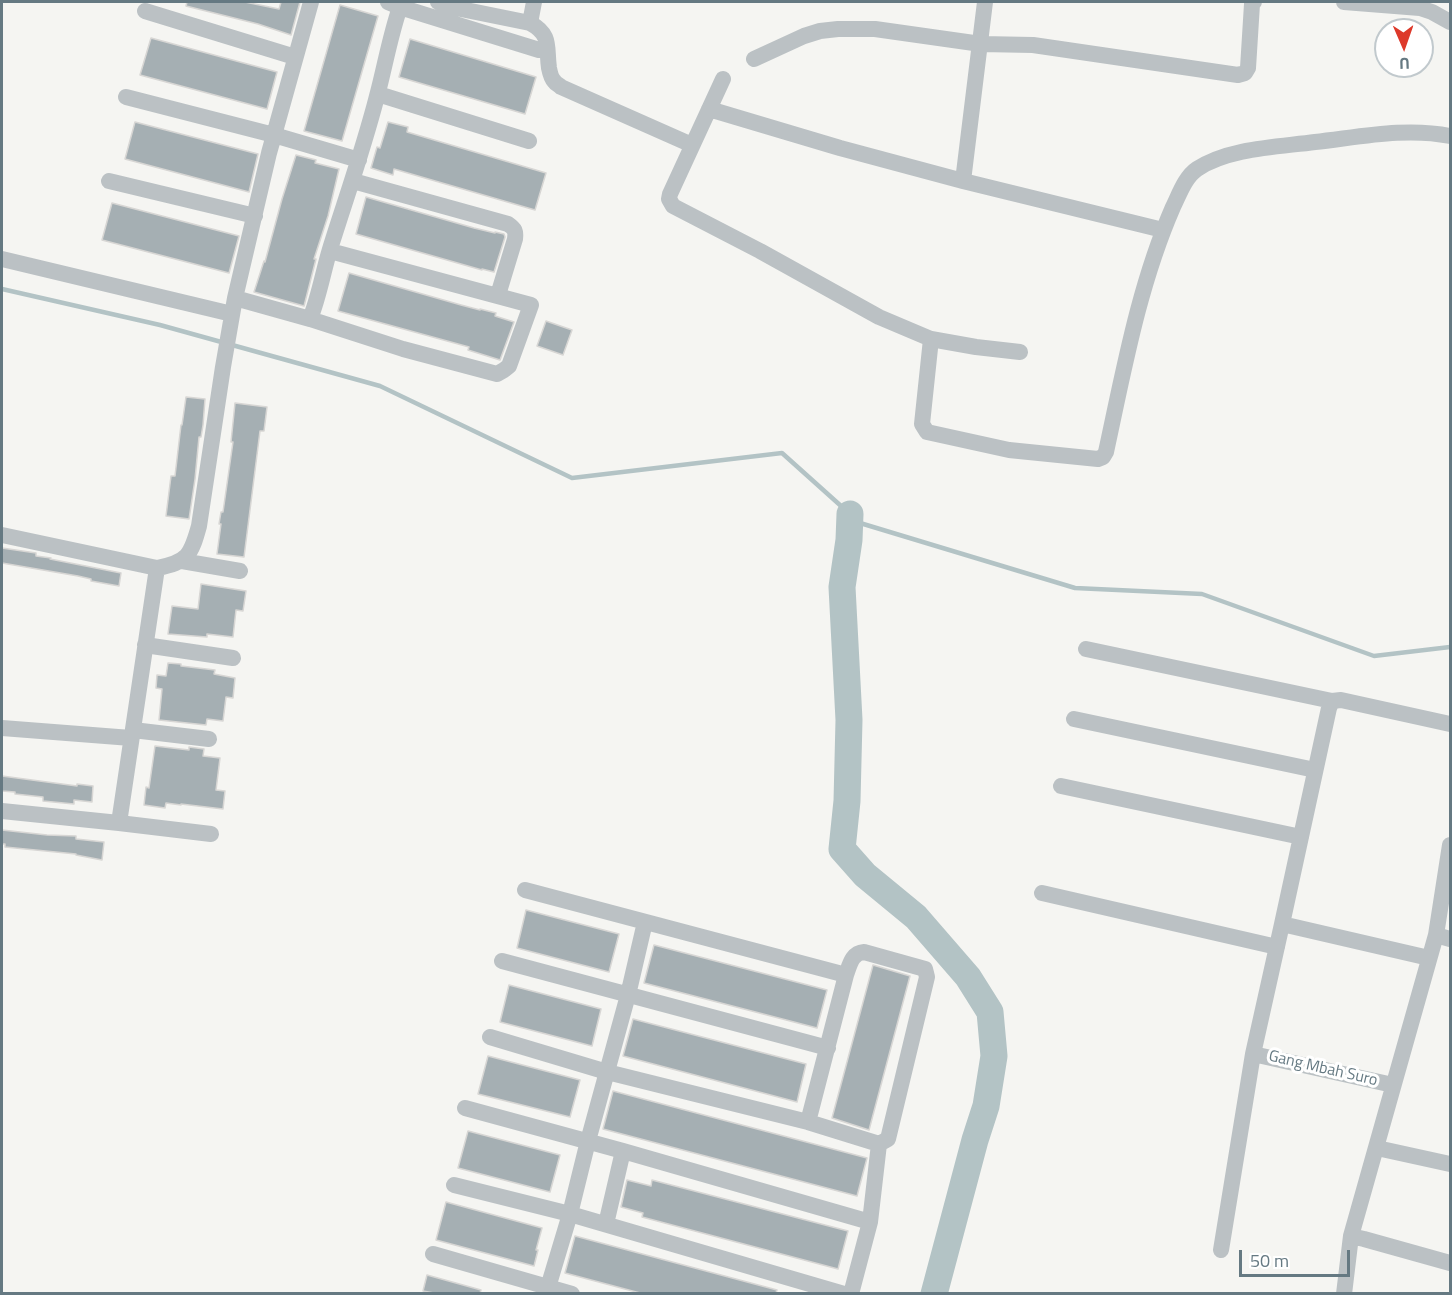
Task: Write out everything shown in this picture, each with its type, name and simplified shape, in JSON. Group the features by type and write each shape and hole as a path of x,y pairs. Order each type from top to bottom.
{"street":[{"path":"182,561 193,549 199,526 232,314 274,135 311,2"},
{"path":"438,2 456,4 530,23 545,35 552,80 561,87 692,145"},
{"path":"530,23 534,2"},
{"path":"963,181 985,2"},
{"path":"754,59 820,31 875,29 981,44 1033,45 1243,75 1248,68 1252,4 1254,2"},
{"path":"1344,2 1420,8 1450,22"},
{"path":"310,319 378,94 394,23 394,4 538,50"},
{"path":"145,11 295,57"},
{"path":"723,79 670,195 672,206 879,317 931,339 1020,352"},
{"path":"378,94 529,141"},
{"path":"126,97 274,135 359,160"},
{"path":"709,109 963,181 1163,230"},
{"path":"931,339 922,424 927,432 1009,450 1098,459 1106,452 1134,323 1163,230 1183,186 1195,170 1216,159 1243,152 1396,132 1450,136"},
{"path":"109,181 255,216"},
{"path":"353,181 513,227 516,233 515,239 498,295"},
{"path":"2,259 232,314 310,319 403,349 497,374 509,366 531,305 330,251"},
{"path":"2,535 157,568 182,561 240,571"},
{"path":"119,823 157,568"},
{"path":"145,645 233,658"},
{"path":"1086,649 1450,724"},
{"path":"1221,1250 1253,1054 1332,701"},
{"path":"1074,719 1316,770"},
{"path":"2,728 209,739"},
{"path":"1061,786 1301,837"},
{"path":"2,811 211,834"},
{"path":"1344,1293 1351,1236 1429,958 1443,937 1450,845"},
{"path":"525,890 846,975"},
{"path":"1042,893 1277,947"},
{"path":"547,1290 570,1214 645,922"},
{"path":"1282,924 1429,958"},
{"path":"490,1037 607,1072 808,1122 879,1144 888,1139 927,977 925,969 864,952 859,952 854,956 846,975 808,1122"},
{"path":"502,961 828,1048"},
{"name":"Gang Mbah Suro","path":"1253,1054 1393,1085"},
{"path":"465,1108 870,1222"},
{"path":"851,1293 870,1222 879,1144"},
{"path":"1377,1148 1450,1164"},
{"path":"606,1224 623,1151"},
{"path":"454,1185 570,1214 844,1293"},
{"path":"1351,1236 1450,1263"},
{"path":"433,1254 547,1290 572,1293"}],"building":[{"path":"187,2 245,2 279,9 281,2 300,2 291,35 258,24 186,6"},
{"path":"340,5 378,16 342,141 304,131"},
{"path":"151,38 277,72 267,109 140,75"},
{"path":"410,39 536,77 525,114 399,77"},
{"path":"135,122 258,154 249,192 125,159"},
{"path":"388,122 408,127 407,132 546,173 535,210 394,169 393,175 371,168"},
{"path":"296,155 339,169 328,216 314,259 316,259 304,306 254,292"},
{"path":"366,197 474,228 504,234 494,272 356,234"},
{"path":"112,203 239,236 229,273 102,240"},
{"path":"349,273 496,313 495,316 514,322 500,360 468,350 469,347 338,311"},
{"path":"546,321 572,330 563,355 537,346"},
{"path":"186,397 205,399 189,519 166,516 171,476 175,476"},
{"path":"235,403 267,407 264,431 260,431 244,557 217,554 221,524 219,524 221,512 223,512 233,442 231,442"},
{"path":"2,548 36,553 36,556 121,573 119,586 78,576 2,563"},
{"path":"201,584 246,591 243,611 236,610 233,637 168,634 172,606 198,609"},
{"path":"168,663 215,670 214,674 235,678 233,698 226,697 223,721 207,719 206,725 159,720 162,689 156,688 157,675 166,676"},
{"path":"155,746 189,750 189,747 204,749 203,756 220,758 216,790 225,791 223,809 166,803 165,808 144,805"},
{"path":"2,776 93,786 92,802 74,800 74,804 43,801 43,797 2,791"},
{"path":"2,830 76,836 76,839 104,842 102,860 76,854 5,847 5,844 2,844"},
{"path":"526,910 619,934 609,972 517,948"},
{"path":"654,945 827,990 817,1028 644,983"},
{"path":"873,965 910,976 869,1130 832,1118"},
{"path":"509,985 601,1009 592,1046 500,1022"},
{"path":"633,1019 806,1064 797,1102 623,1056"},
{"path":"488,1056 580,1080 570,1117 478,1094"},
{"path":"613,1091 867,1158 857,1196 603,1129"},
{"path":"468,1131 560,1155 550,1192 458,1168"},
{"path":"627,1180 651,1186 652,1180 848,1231 838,1269 642,1217 643,1213 621,1207"},
{"path":"446,1202 542,1228 534,1266 436,1240"},
{"path":"575,1236 777,1290 776,1293 640,1293 565,1273"},
{"path":"427,1275 481,1290 480,1293 423,1291"}],"waterway":[{"path":"2,289 160,325 380,386 572,478 782,453 860,523 1075,588 1202,594 1374,656 1450,647"},
{"path":"850,514 849,540 842,587 849,720 847,801 842,849 865,875 916,917 968,977 990,1012 994,1056 986,1106 934,1294"}]}
